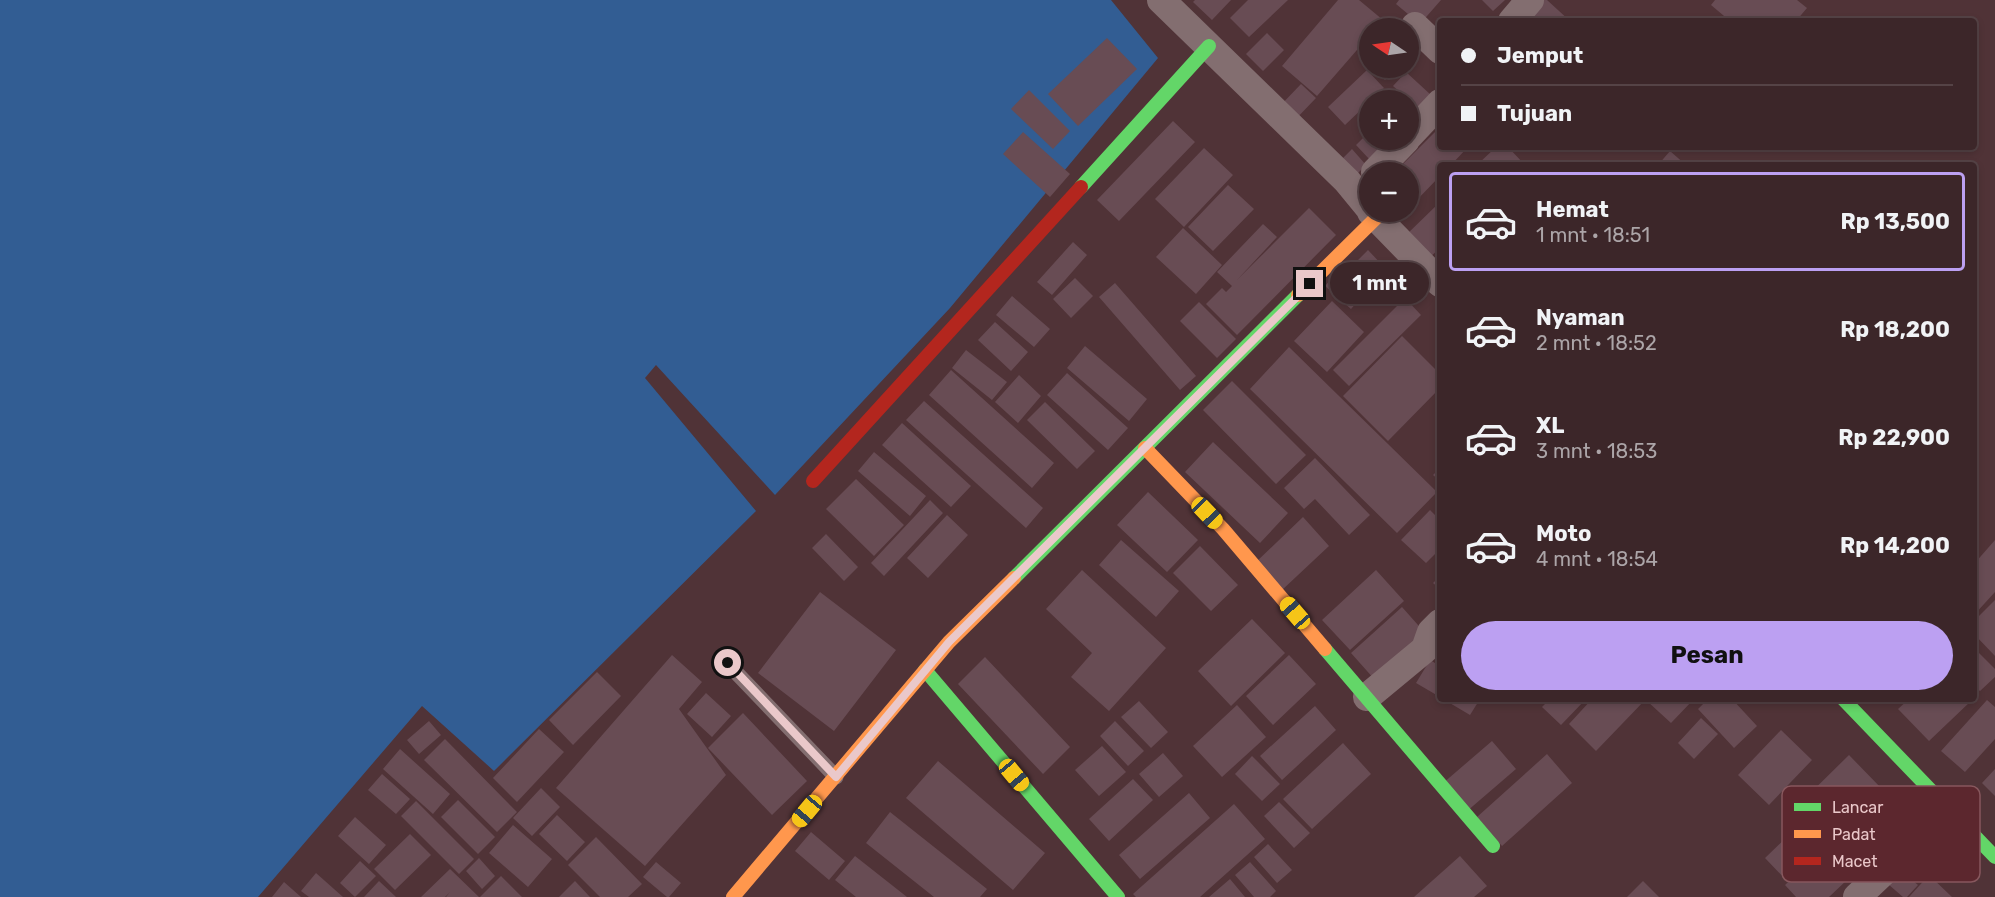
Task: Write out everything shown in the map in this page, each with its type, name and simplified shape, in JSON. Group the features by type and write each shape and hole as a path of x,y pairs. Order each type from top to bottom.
{"street":[{"path":"1161,0 1347,181 1359,189"},
{"path":"1515,18 1530,0"},
{"path":"1419,31 1437,47"},
{"path":"813,481 1209,46"},
{"path":"1419,125 1437,106"},
{"path":"733,897 949,642 1145,448 1359,209"},
{"path":"1390,222 1437,279"},
{"path":"1145,448 1223,529 1493,846"},
{"path":"1367,697 1425,649 1431,632 1437,626"},
{"path":"925,670 1118,897"},
{"path":"1846,702 1928,786"},
{"path":"1980,842 1995,858"},
{"path":"1857,897 1873,882"}],"lane":[{"path":"728,663 836,777"}],"water":[{"path":"0,0 1111,0 1158,58 950,308 775,495 656,365 645,378 756,511 494,771 422,706 258,897 0,897"}],"building":[{"path":"1195,0 1231,0 1212,20 1193,2"},
{"path":"1248,0 1288,0 1249,37 1230,18"},
{"path":"1338,0 1359,0 1381,18 1359,18 1359,48 1317,96 1282,66"},
{"path":"1399,0 1441,0 1420,24 1419,18 1413,18 1396,4"},
{"path":"1482,0 1505,0 1493,11"},
{"path":"1537,0 1547,0 1567,18 1520,18"},
{"path":"1715,0 1797,0 1807,8 1799,18 1726,18 1711,5"},
{"path":"1267,33 1284,50 1263,71 1246,54"},
{"path":"1107,38 1137,69 1078,126 1048,94"},
{"path":"1359,78 1375,78 1384,88 1382,90 1359,90 1359,112 1345,125 1328,107"},
{"path":"1400,78 1413,78 1431,95 1419,109 1419,90 1398,90 1393,86"},
{"path":"1301,84 1316,98 1293,122 1278,108"},
{"path":"1029,90 1070,131 1053,149 1011,109"},
{"path":"1173,121 1195,142 1119,221 1097,200"},
{"path":"1437,130 1437,150 1465,150 1454,162 1437,162 1437,179 1419,198 1419,162 1405,162"},
{"path":"1023,132 1070,174 1050,197 1003,154"},
{"path":"1204,148 1233,175 1184,227 1155,199"},
{"path":"1352,149 1363,162 1359,162 1359,172 1354,177 1340,161"},
{"path":"1361,150 1381,150 1371,161"},
{"path":"1493,150 1511,150 1522,162 1480,162"},
{"path":"1670,151 1683,162 1661,162"},
{"path":"1228,185 1254,209 1213,251 1188,227"},
{"path":"1437,205 1437,251 1427,260 1404,237"},
{"path":"1309,208 1336,235 1237,335 1206,304 1222,288 1226,292 1232,286 1217,272 1263,224 1277,237 1237,280"},
{"path":"1183,228 1222,265 1196,294 1156,257"},
{"path":"1073,242 1087,255 1052,295 1037,282"},
{"path":"1368,250 1385,268 1374,278 1357,261"},
{"path":"1347,261 1373,284 1351,309 1325,286"},
{"path":"1075,278 1093,296 1071,318 1053,299"},
{"path":"1115,283 1196,376 1180,390 1099,297"},
{"path":"1012,296 1050,329 1034,347 996,315"},
{"path":"1405,298 1421,315 1349,386 1333,370"},
{"path":"1332,301 1364,332 1327,372 1294,341"},
{"path":"1199,302 1236,339 1217,358 1180,321"},
{"path":"995,322 1028,352 1011,371 978,340"},
{"path":"1402,336 1437,371 1437,391 1388,441 1343,396"},
{"path":"1085,346 1147,399 1129,421 1067,368"},
{"path":"1289,347 1437,492 1397,533 1250,389"},
{"path":"966,350 1007,382 992,400 952,368"},
{"path":"951,370 1054,463 1032,488 929,395"},
{"path":"1067,373 1128,428 1108,450 1047,395"},
{"path":"1019,375 1041,396 1018,423 995,402"},
{"path":"1232,381 1306,455 1276,484 1203,410"},
{"path":"924,401 1043,508 1026,528 906,420"},
{"path":"1045,402 1095,451 1077,469 1027,420"},
{"path":"902,423 971,486 951,507 882,445"},
{"path":"1213,442 1288,513 1260,543 1185,472"},
{"path":"874,452 926,496 910,516 858,471"},
{"path":"1315,458 1370,515 1349,535 1315,499 1304,509 1284,488"},
{"path":"856,479 904,525 874,556 826,509"},
{"path":"1148,492 1198,540 1167,572 1117,525"},
{"path":"930,500 943,513 884,576 871,563"},
{"path":"1430,510 1437,517 1437,552 1426,563 1401,540"},
{"path":"947,515 968,535 928,578 907,558"},
{"path":"1303,517 1329,546 1281,591 1255,563"},
{"path":"826,534 858,567 844,581 812,548"},
{"path":"1121,540 1179,591 1156,617 1099,565"},
{"path":"1995,540 1995,592 1977,612 1977,561"},
{"path":"1200,546 1238,585 1211,611 1173,573"},
{"path":"1082,570 1166,648 1109,711 1071,677 1092,653 1046,609"},
{"path":"1376,570 1404,601 1350,650 1322,620"},
{"path":"820,592 896,650 834,731 758,673"},
{"path":"1995,600 1995,656 1977,637 1977,618"},
{"path":"1402,607 1426,634 1375,680 1351,653"},
{"path":"1252,619 1285,653 1231,706 1198,671"},
{"path":"1977,651 1995,669 1995,677 1980,691 1977,688"},
{"path":"672,655 702,682 679,709 726,775 645,866 556,788"},
{"path":"1289,655 1316,684 1273,725 1246,696"},
{"path":"985,657 1070,747 1043,774 958,684"},
{"path":"1430,660 1437,664 1437,695 1416,683"},
{"path":"597,672 621,696 573,745 549,720"},
{"path":"706,693 731,716 712,737 687,714"},
{"path":"1987,700 1995,707 1995,739 1965,772 1941,751"},
{"path":"1139,701 1168,732 1151,748 1121,717"},
{"path":"1448,702 1478,702 1470,715"},
{"path":"1547,702 1583,702 1561,725 1542,707"},
{"path":"1589,702 1643,702 1596,751 1569,724"},
{"path":"1648,702 1691,702 1671,723"},
{"path":"1705,702 1735,702 1757,726 1734,748 1698,709"},
{"path":"1906,702 1970,702 1929,741 1898,709"},
{"path":"1237,705 1266,737 1222,777 1193,746"},
{"path":"1315,706 1336,730 1282,780 1260,756"},
{"path":"743,713 807,781 772,815 708,748"},
{"path":"1701,718 1718,734 1694,759 1678,743"},
{"path":"429,721 441,735 419,754 407,740"},
{"path":"1115,721 1144,751 1128,766 1100,736"},
{"path":"539,729 564,752 517,802 493,778"},
{"path":"1781,730 1812,760 1787,786 1782,786 1782,791 1769,805 1738,775"},
{"path":"445,739 517,812 497,832 424,760"},
{"path":"1492,741 1516,769 1466,812 1442,784"},
{"path":"1343,743 1371,774 1312,829 1283,799"},
{"path":"1102,746 1126,772 1099,796 1075,770"},
{"path":"400,749 450,794 433,814 383,769"},
{"path":"1163,753 1183,776 1159,797 1139,774"},
{"path":"1547,754 1572,783 1502,846 1477,817"},
{"path":"1849,755 1879,786 1817,786"},
{"path":"1252,756 1280,784 1262,801 1235,774"},
{"path":"938,761 1045,853 1013,890 906,798"},
{"path":"1995,769 1995,796 1982,783"},
{"path":"382,774 410,799 396,814 368,790"},
{"path":"1133,779 1153,800 1109,841 1089,819"},
{"path":"541,788 560,807 532,836 513,818"},
{"path":"1189,793 1210,818 1140,879 1119,855"},
{"path":"458,800 495,837 478,854 441,817"},
{"path":"416,801 474,859 459,874 401,816"},
{"path":"1279,802 1310,833 1294,848 1264,816"},
{"path":"1234,804 1265,839 1200,897 1136,897 1133,894"},
{"path":"890,812 987,889 980,897 934,897 866,843"},
{"path":"557,815 585,842 567,861 539,834"},
{"path":"355,817 386,845 369,864 338,836"},
{"path":"513,825 552,859 528,887 489,853"},
{"path":"811,832 845,861 829,880 795,851"},
{"path":"410,834 431,855 395,890 374,869"},
{"path":"596,837 642,884 628,897 600,897 568,865"},
{"path":"1782,842 1782,876 1765,858"},
{"path":"1268,844 1292,870 1277,883 1254,857"},
{"path":"855,856 907,897 856,897 835,880"},
{"path":"1460,856 1487,886 1474,897 1414,897"},
{"path":"479,858 495,876 482,889 466,871"},
{"path":"360,861 376,876 355,897 340,883"},
{"path":"656,862 681,883 669,897 643,877"},
{"path":"1250,862 1276,891 1270,897 1254,897 1235,875"},
{"path":"450,869 479,897 446,897 450,892 445,897 421,897"},
{"path":"316,873 343,897 309,897 301,891"},
{"path":"501,876 522,897 480,897"},
{"path":"1230,879 1245,897 1209,897"},
{"path":"379,881 396,897 364,897"},
{"path":"575,881 590,897 559,897"},
{"path":"1643,881 1659,897 1627,897"},
{"path":"284,882 301,897 272,897"},
{"path":"1788,882 1845,882 1829,897 1796,897 1785,885"},
{"path":"1890,882 1914,882 1918,885 1907,897 1903,897 1888,884"},
{"path":"1923,882 1936,882 1952,897 1909,897"}],"traffic: fast":[{"path":"1081,187 1209,46"},
{"path":"1014,578 1298,295"},
{"path":"1325,649 1493,846"},
{"path":"925,670 1118,897"},
{"path":"1846,702 1927,786"},
{"path":"1980,841 1995,857"}],"traffic: slow":[{"path":"1298,295 1372,222"},
{"path":"1145,448 1223,529 1325,649"},
{"path":"733,897 949,642 1014,578"}],"traffic: jam":[{"path":"813,481 1081,187"}],"route":[{"path":"728,663 836,777 949,642 1310,284"}]}
